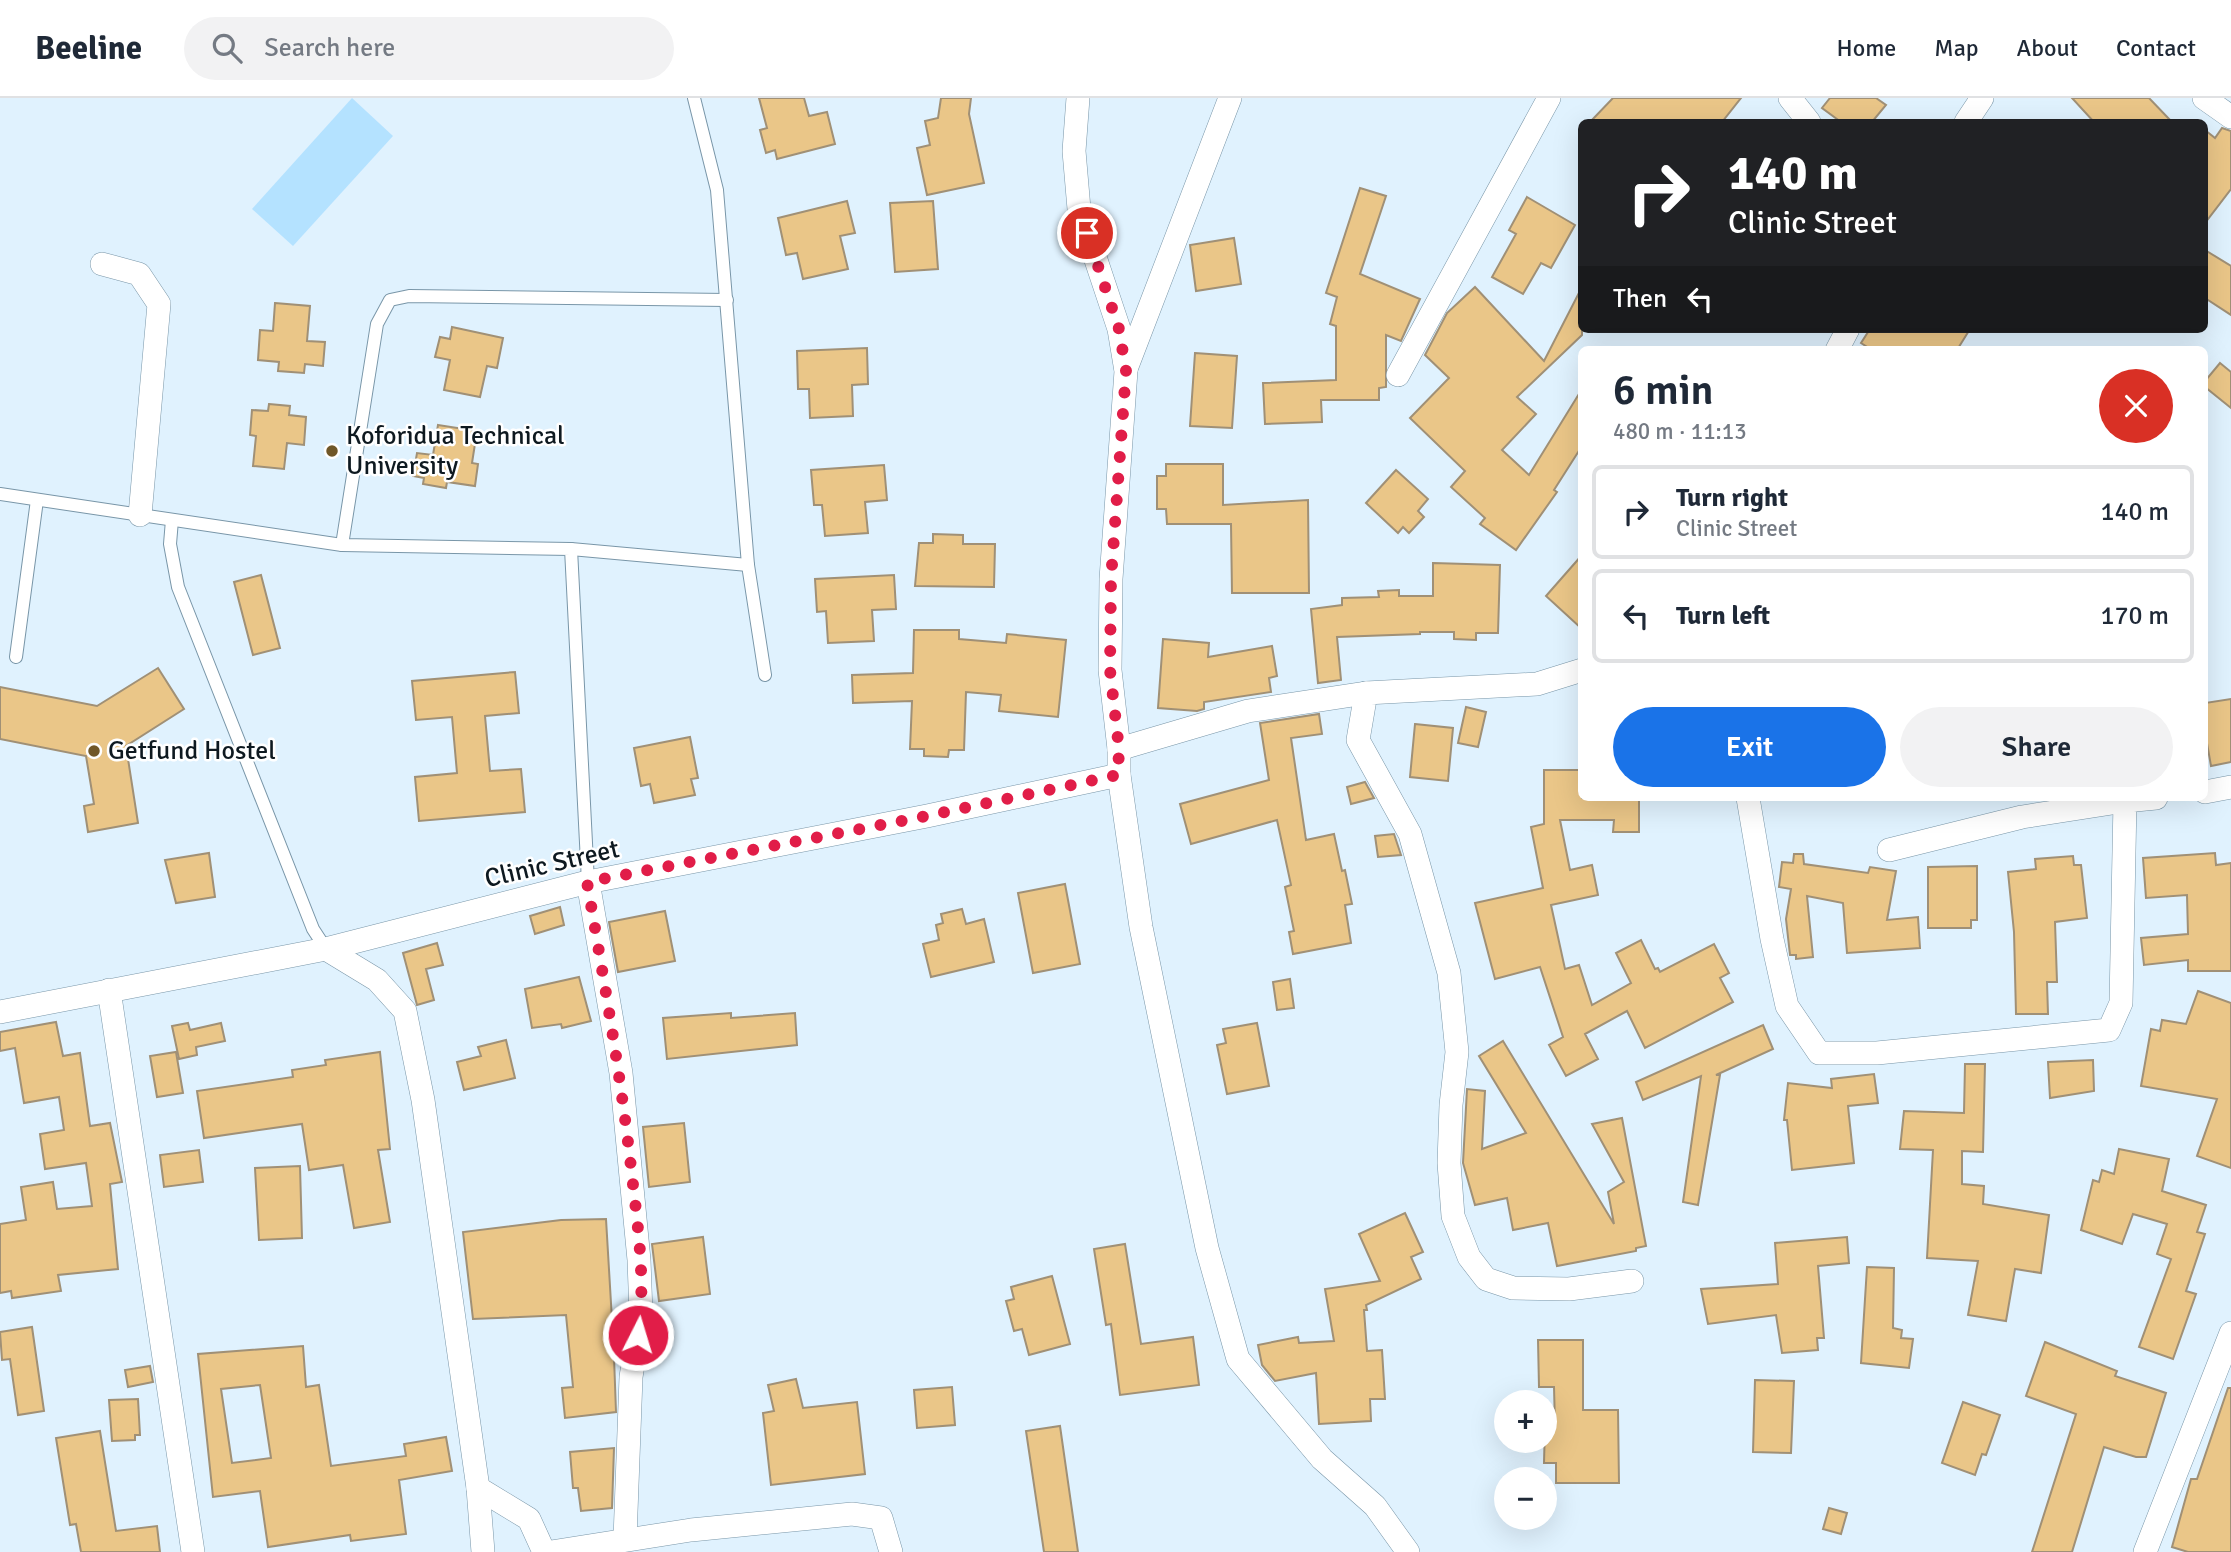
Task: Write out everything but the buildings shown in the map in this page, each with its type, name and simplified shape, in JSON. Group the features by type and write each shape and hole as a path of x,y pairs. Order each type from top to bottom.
{"street":[{"path":"1079,98 1074,151 1079,209 1119,329 1126,371 1111,579 1110,670 1119,749 1118,775 1141,927 1207,1248 1238,1359 1322,1459 1374,1506 1408,1552"},
{"path":"1126,371 1230,98"},
{"path":"1398,375 1549,98"},
{"path":"1790,98 1804,119"},
{"path":"1968,119 1982,98"},
{"path":"2204,98 2231,117"},
{"path":"102,264 139,274 159,304 140,515"},
{"path":"1119,749 1248,710 1366,693 1537,684 1578,671"},
{"path":"1366,693 1358,740 1410,834 1449,974 1457,1052 1451,1105 1449,1163 1453,1216 1469,1257 1486,1279 1513,1288 1569,1289 1632,1281"},
{"name":"Clinic Street","path":"0,1012 326,949 587,882 927,816 1118,775"},
{"path":"2208,791 2231,787"},
{"path":"1749,801 1772,939 1787,1006 1819,1053 1877,1053 2109,1030 2121,1003 2125,801 2022,817 1889,850"},
{"path":"587,882 621,1073 639,1260 641,1314 631,1377 625,1539"},
{"path":"326,949 377,980 405,1011 423,1100 478,1488 484,1552"},
{"path":"109,990 193,1552"},
{"path":"2145,1552 2231,1333"},
{"path":"478,1488 529,1519 544,1552"},
{"path":"551,1552 625,1539 852,1514 881,1518 891,1552"}],"lane":[{"path":"694,98 717,190 748,565 765,675"},
{"path":"342,545 377,324 390,300 409,296 727,300"},
{"path":"0,494 342,545 571,549 748,565"},
{"path":"16,657 37,500"},
{"path":"172,520 170,544 178,587 313,929 326,949"},
{"path":"571,549 587,882"}],"shaded area":[{"path":"352,98 393,136 293,246 252,209"}],"place":[{"name":"Koforidua Technical University","path":"332,451"},
{"name":"Getfund Hostel","path":"94,751"}],"route":[{"path":"638,1335 641,1314 639,1260 621,1073 587,882 927,816 1118,775 1119,749 1110,670 1111,579 1126,371 1119,329 1087,233"}]}
